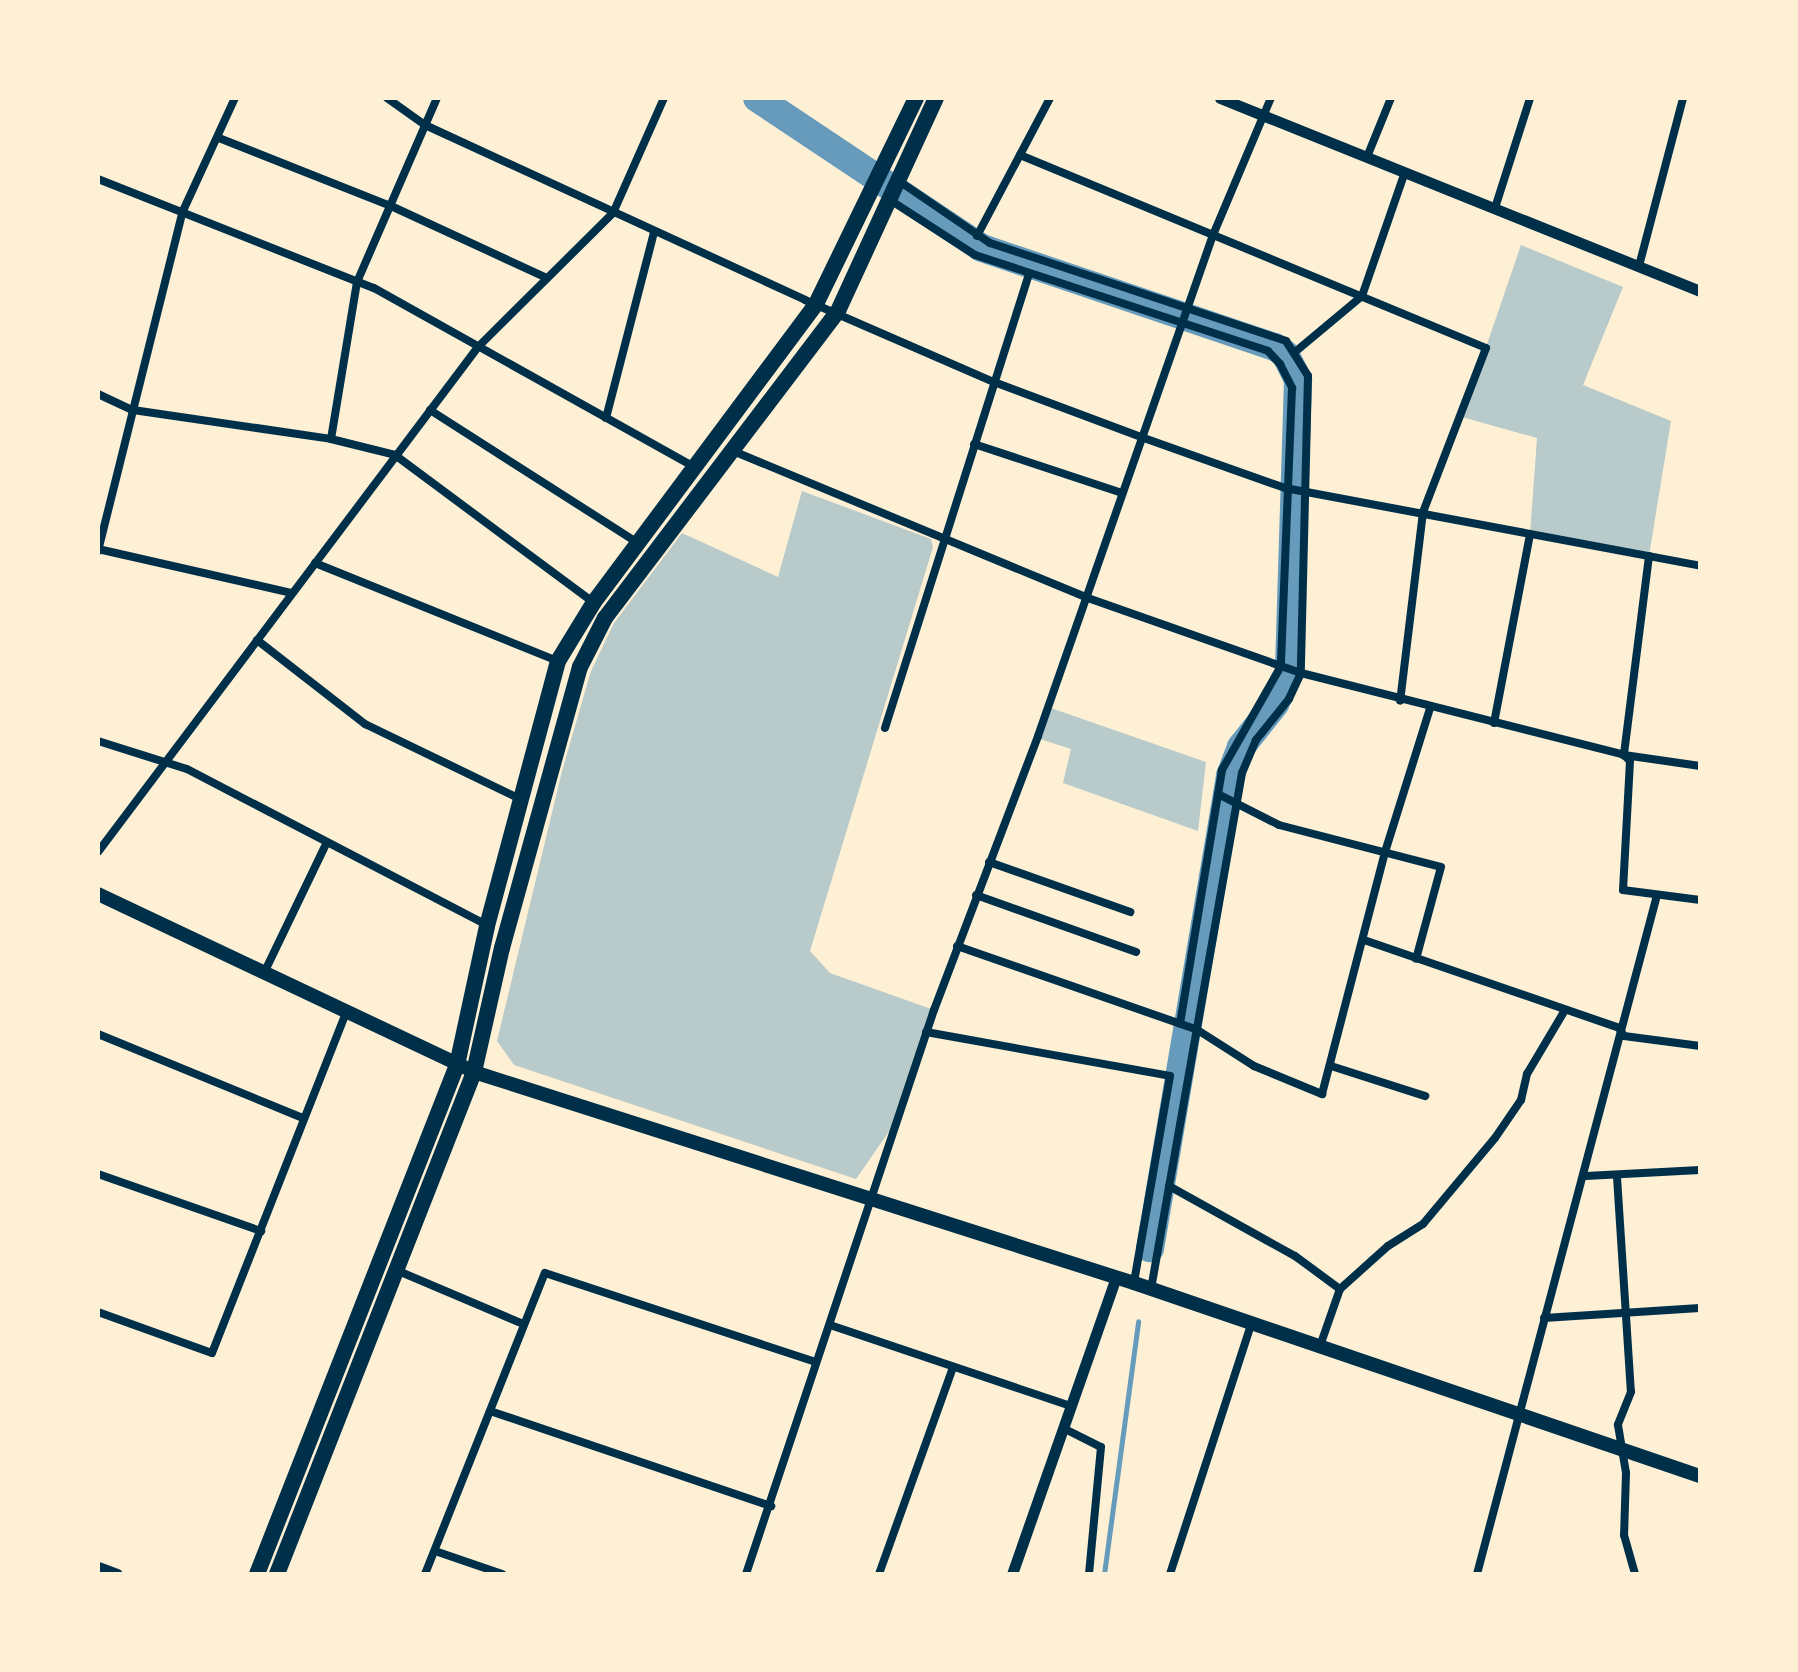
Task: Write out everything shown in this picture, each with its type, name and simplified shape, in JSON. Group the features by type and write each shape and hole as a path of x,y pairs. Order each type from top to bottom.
{"highway":[{"path":"257,1574 457,1065 487,926 558,661 594,602 816,304 916,98"},
{"path":"277,1574 474,1072 502,948 580,667 605,618 838,311 936,98"}],"main road":[{"path":"98,894 474,1072 867,1201 1116,1277 1700,1476"}],"street":[{"path":"235,98 182,213 98,550 291,593"},
{"path":"387,98 425,125 654,232 994,382 1141,437 1285,488 1700,566"},
{"path":"331,439 357,282 437,98"},
{"path":"98,852 478,347 613,213 664,98"},
{"path":"977,236 1050,98"},
{"path":"1220,98 1700,291"},
{"path":"746,1574 830,1325 867,1201 926,1032 1213,235 1271,98"},
{"path":"1367,157 1391,98"},
{"path":"1495,208 1530,98"},
{"path":"1639,266 1683,98"},
{"path":"219,138 391,206 547,278"},
{"path":"1020,155 1486,348 1423,512 1400,701"},
{"path":"1295,352 1362,296 1405,172"},
{"path":"98,179 357,282 696,468"},
{"path":"894,191 977,236 1278,338 1295,352 1310,388 1304,490 1301,673 1248,755 1236,805 1151,1289"},
{"path":"894,191 975,255 1268,351 1280,364 1292,396 1285,488 1281,666 1266,699 1232,745 1218,794 1180,1024"},
{"path":"606,418 654,232"},
{"path":"885,728 943,536 1029,274"},
{"path":"98,394 133,410 331,439 395,455 594,602"},
{"path":"430,410 639,544"},
{"path":"974,444 1122,493"},
{"path":"733,451 1085,597 1301,673 1400,701 1624,755 1700,766"},
{"path":"1494,723 1530,534"},
{"path":"1624,755 1649,556"},
{"path":"315,563 558,661"},
{"path":"257,640 365,724 520,799"},
{"path":"957,946 1196,1029 1254,1066 1322,1094 1385,852 1430,708"},
{"path":"98,741 166,763 327,842 487,926"},
{"path":"1624,755 1630,761 1623,890 1700,900"},
{"path":"1218,794 1279,825 1441,867 1416,959"},
{"path":"264,973 327,842"},
{"path":"989,862 1130,912"},
{"path":"976,895 1136,952"},
{"path":"1477,1574 1523,1415 1544,1318 1624,1036 1657,895"},
{"path":"1364,940 1619,1028 1624,1036"},
{"path":"1320,1346 1340,1289 1444,1202 1521,1100 1527,1074 1565,1010"},
{"path":"98,1312 212,1353 346,1012"},
{"path":"926,1032 1170,1076 1134,1283"},
{"path":"98,1034 303,1118"},
{"path":"1624,1036 1700,1046"},
{"path":"1331,1066 1425,1096"},
{"path":"1586,1176 1617,1177 1700,1170"},
{"path":"98,1174 261,1231"},
{"path":"1617,1177 1631,1392 1618,1425 1626,1473 1624,1535 1635,1574"},
{"path":"1169,1186 1295,1256 1340,1289"},
{"path":"396,1270 523,1324"},
{"path":"425,1574 545,1273 816,1362"},
{"path":"1012,1574 1116,1277"},
{"path":"1544,1318 1700,1308"},
{"path":"1170,1574 1252,1322"},
{"path":"830,1325 1071,1406"},
{"path":"879,1574 953,1367"},
{"path":"490,1411 771,1506"},
{"path":"1063,1428 1101,1447 1089,1574"},
{"path":"435,1551 502,1574"},
{"path":"98,1567 117,1574"}],"shaded area":[{"path":"1521,245 1623,287 1583,385 1671,421 1649,556 1530,534 1537,438 1462,417"},
{"path":"802,491 931,539 933,547 810,951 830,973 934,1010 895,1123 856,1179 514,1065 497,1041 562,771 591,671 614,623 682,533 778,577"},
{"path":"1051,708 1206,762 1198,831 1063,783 1071,749 1037,738"}],"waterway":[{"path":"757,98 982,248 1275,347 1285,354 1298,380 1289,674 1275,704 1241,747 1230,776 1150,1248"},
{"path":"1104,1574 1138,1321"}]}
